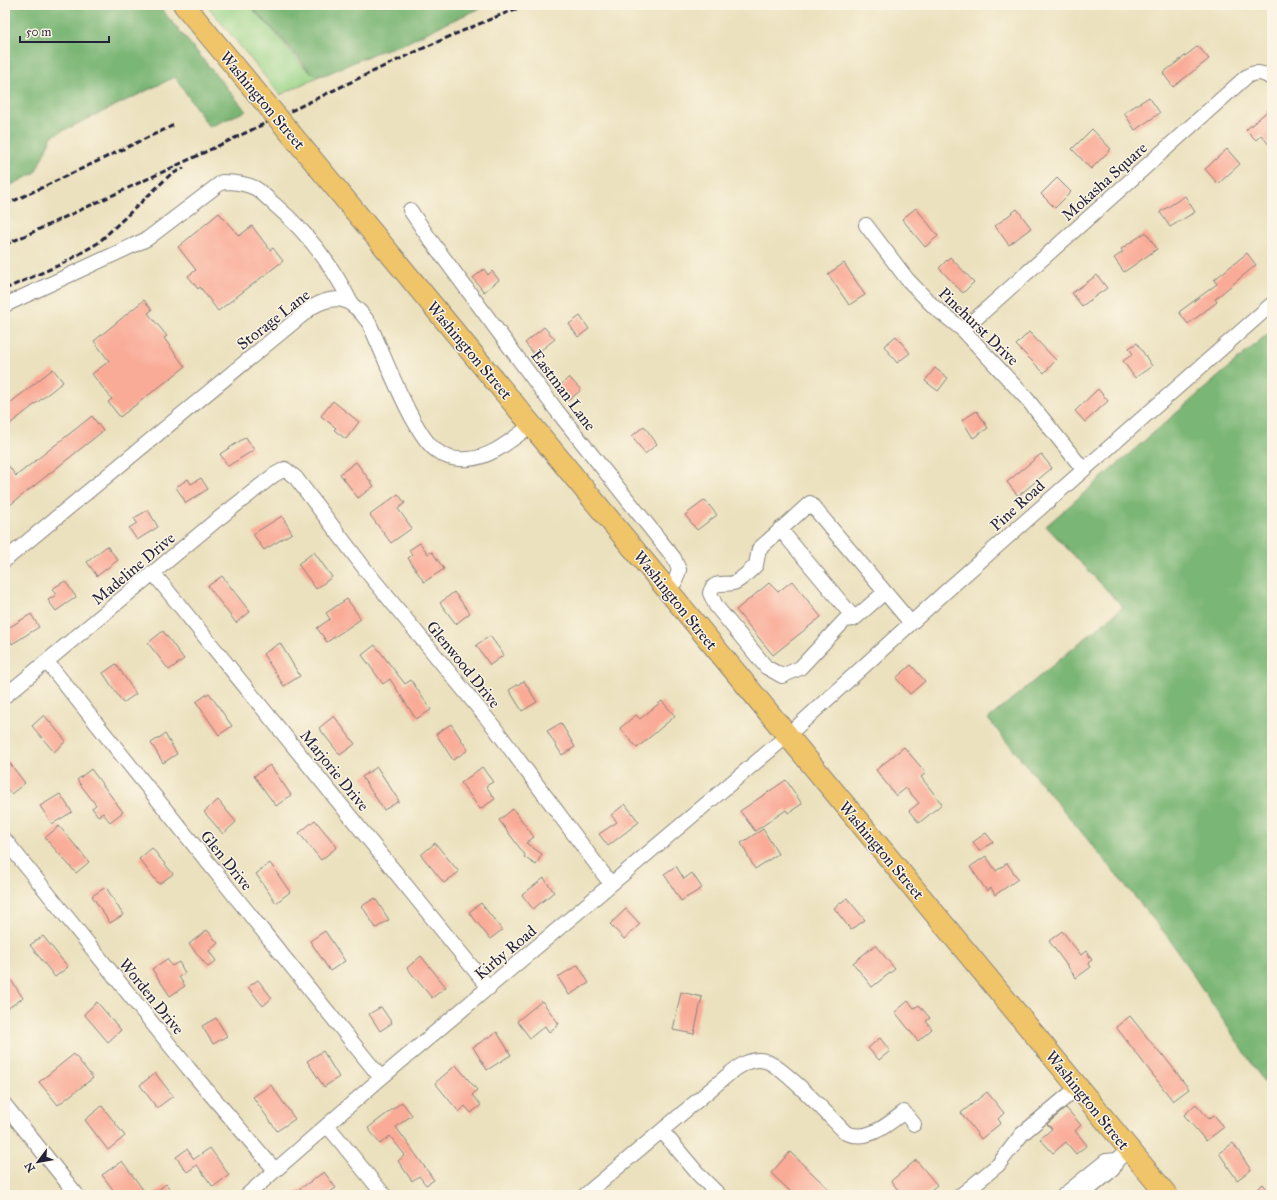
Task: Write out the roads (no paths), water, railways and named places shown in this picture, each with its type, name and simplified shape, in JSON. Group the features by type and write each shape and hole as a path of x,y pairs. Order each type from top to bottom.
{"highway":[{"name":"Washington Street","path":"184,5 1078,1088 1123,1155 1167,1195"}],"street":[{"name":"Mokasha Square","path":"963,330 1246,77 1254,73 1260,73 1272,79"},
{"path":"5,305 146,239 222,182 235,182 256,189 285,213 306,235 338,276 351,303 361,312 369,323 408,409 425,438 436,451 451,458 470,459 492,453 532,425"},
{"name":"Eastman Lane","path":"410,210 557,411 674,558 679,570 675,582 666,589"},
{"name":"Pinehurst Drive","path":"866,226 907,279 934,307 963,330 1027,399 1084,469"},
{"name":"Storage Lane","path":"5,560 312,307 324,300 338,298 351,303"},
{"name":"Pine Road","path":"787,736 911,623 1272,304"},
{"name":"Madeline Drive","path":"5,696 154,574 213,523 274,475 285,470"},
{"name":"Glenwood Drive","path":"285,470 296,478 368,573 494,727 611,884"},
{"path":"885,592 854,618 845,620 800,668 782,676 766,667 716,606 710,594 714,586 719,583 736,583 756,565 759,549 810,503 885,592 911,623"},
{"path":"780,529 854,618"},
{"name":"Marjorie Drive","path":"154,574 489,988"},
{"name":"Glen Drive","path":"47,662 382,1078"},
{"name":"Kirby Road","path":"247,1195 382,1078 787,736"},
{"name":"Worden Drive","path":"5,840 189,1069 276,1170"},
{"path":"585,1195 741,1064 755,1061 766,1061 781,1070 846,1133 854,1136 863,1136 873,1133 904,1112 914,1124"},
{"path":"967,1193 998,1165 1022,1134 1078,1088"},
{"path":"5,1105 77,1195"},
{"path":"327,1125 384,1195"},
{"path":"662,1131 699,1175 719,1195"},
{"path":"1064,1195 1106,1161 1123,1155"},
{"path":"1082,1195 1113,1169 1123,1155"}],"railway":[{"path":"5,245 419,50 526,5"},
{"path":"5,205 174,125"},
{"path":"5,289 64,263 98,243 170,175 184,168"}]}
